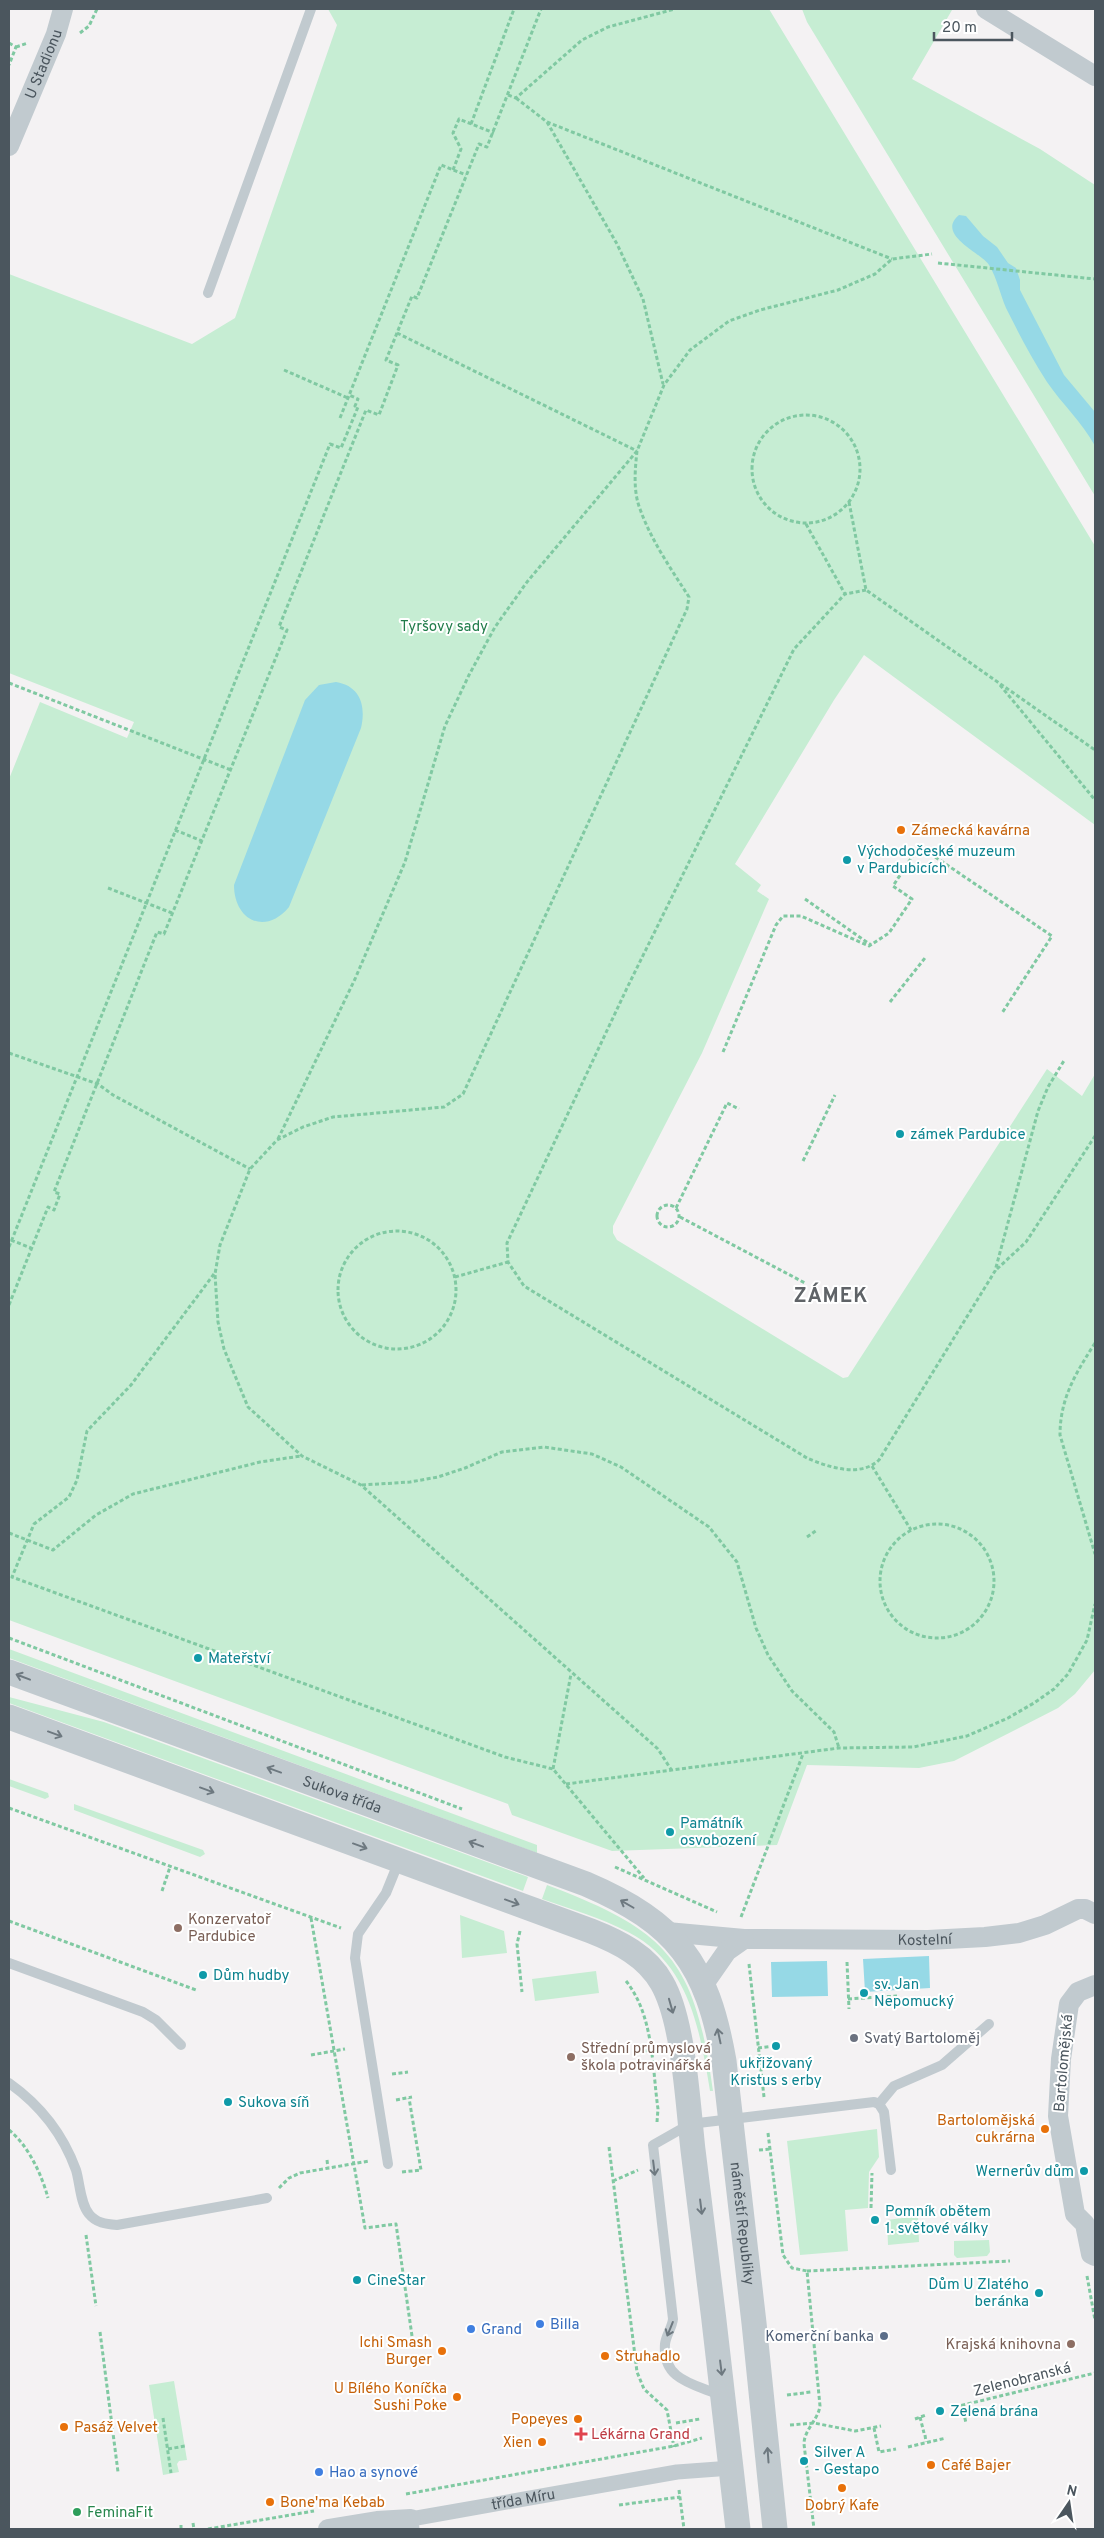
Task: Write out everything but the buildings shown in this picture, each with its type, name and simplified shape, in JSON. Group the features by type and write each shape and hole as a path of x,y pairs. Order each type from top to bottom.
{"street":[{"name":"U Stadionu","path":"9,146 56,34 63,9"},
{"path":"986,9 1095,76"},
{"name":"Sukova třída","path":"9,1672 586,1884 624,1902 667,1932"},
{"path":"9,1717 607,1938 621,1945 648,1964 663,1984 673,2010 690,2124 724,2398 725,2470 738,2529"},
{"name":"Kostelní","path":"667,1932 741,1930 900,1941 1003,1936 1038,1928 1072,1911 1092,1907"},
{"path":"704,1984 741,1930"},
{"name":"náměstí Republiky","path":"667,1932 684,1952 704,1984 721,2045 766,2429 774,2529"},
{"name":"Bartolomějská","path":"1095,1985 1078,1992 1069,2004 1061,2060 1058,2116 1076,2214 1085,2224 1091,2254 1095,2256"},
{"path":"725,2470 747,2477 771,2504"},
{"name":"třída Míru","path":"328,2529 377,2520 412,2524 677,2472 725,2470"}],"lane":[{"path":"208,293 311,9"},
{"path":"388,2164 355,1958 358,1934 386,1893 399,1861"},
{"path":"9,1963 143,2012 156,2020 181,2045"},
{"path":"879,2104 894,2086 942,2064 989,2024"},
{"path":"9,2083 26,2096 54,2127 76,2170 88,2213 100,2223 117,2225 267,2198"},
{"path":"724,2398 680,2378 671,2372 667,2364 665,2345 673,2319 652,2150 656,2142 690,2124 869,2102 879,2104 884,2112 891,2170"}],"path":[{"path":"471,124 514,9"},
{"path":"284,370 358,399 355,406 379,415 398,365 386,360 412,296 416,298 479,144 487,147 494,133 541,9"},
{"path":"516,98 582,40 608,27 675,9"},
{"path":"9,43 16,47 9,65"},
{"path":"508,95 516,98 547,122 892,259 932,254"},
{"path":"453,170 462,149 453,133 459,119 494,133"},
{"path":"547,122 617,244 643,299 664,385"},
{"path":"340,418 441,165 466,175"},
{"path":"672,1771 658,1749 611,1705 571,1674 361,1485 302,1456 248,1407 224,1349 218,1322 215,1274 220,1245 250,1170 278,1140 355,979 405,862 445,726 469,675 496,627 526,582 637,451 664,385 690,350 729,321 760,310 838,290 875,274 892,259"},
{"path":"938,263 1095,279"},
{"path":"397,333 637,451"},
{"path":"9,1247 330,444 341,448 358,407"},
{"path":"9,1305 48,1207 54,1210 60,1194 54,1192 157,932 164,934 287,630 278,627 366,410"},
{"path":"800,416 820,417 837,426 851,440 860,465 856,490 849,502 835,515 826,520 806,524 780,517 770,510 755,488 752,476 755,449 770,428 781,421 800,416"},
{"path":"278,1140 302,1127 333,1117 444,1107 463,1094 687,609 689,597 666,560 640,508 635,479 637,451"},
{"path":"849,502 866,590 1095,750"},
{"path":"806,524 845,594"},
{"path":"866,590 845,594 794,649 628,988 507,1243 508,1262 524,1286 807,1458 835,1468 854,1470 872,1466 879,1460 995,1271 1026,1242 1095,1136"},
{"path":"997,681 1095,800"},
{"path":"9,683 231,770"},
{"path":"175,830 202,841"},
{"path":"723,1052 776,925 783,916 801,916 869,946 871,945 889,933 912,899 893,886 919,846 1052,936 1002,1013"},
{"path":"108,888 172,913"},
{"path":"805,899 871,945"},
{"path":"890,1002 925,958"},
{"path":"9,1053 77,1075 98,1084 113,1096 250,1170"},
{"path":"995,1271 1038,1111 1048,1087 1065,1059"},
{"path":"803,1161 835,1095"},
{"path":"676,1208 727,1103 739,1109"},
{"path":"680,1217 677,1224 671,1228 663,1227 658,1221 657,1213 662,1207 669,1205 676,1208 680,1217 805,1283"},
{"path":"404,1232 427,1240 444,1255 454,1276 455,1302 451,1314 436,1335 414,1347 388,1348 364,1340 355,1332 341,1310 338,1285 345,1263 360,1244 381,1234 404,1232"},
{"path":"11,1240 32,1248"},
{"path":"454,1276 508,1262"},
{"path":"215,1274 130,1385 87,1431 77,1480 69,1497 34,1524 12,1577 505,1757 553,1769 644,1878 721,1914"},
{"path":"1095,1343 1068,1388 1060,1419 1060,1435 1064,1453 1088,1525 1095,1554"},
{"path":"361,1485 410,1482 438,1477 502,1452 544,1447 592,1454 621,1468 709,1527 737,1562 756,1628 768,1655 792,1691 834,1732 839,1748"},
{"path":"9,1533 53,1550 96,1516 133,1494 260,1462 302,1456"},
{"path":"872,1466 911,1530"},
{"path":"938,1524 964,1531 976,1539 991,1562 993,1590 989,1603 977,1620 960,1633 949,1636 924,1636 901,1625 885,1606 880,1581 885,1556 900,1537 911,1530 924,1525 938,1524"},
{"path":"807,1537 817,1530"},
{"path":"566,1784 839,1748 913,1747 967,1736 1008,1718 1054,1688 1068,1674 1087,1640 1095,1604"},
{"path":"9,1638 471,1812"},
{"path":"553,1769 571,1674"},
{"path":"803,1754 741,1930 748,1953 783,2255 792,2268 807,2271 1010,2261"},
{"path":"9,1808 358,1934"},
{"path":"162,1891 170,1867"},
{"path":"311,1918 355,2163 364,2228 396,2224 414,2350"},
{"path":"9,1922 196,1990"},
{"path":"521,1928 517,1944 522,1992"},
{"path":"847,1972 849,2009"},
{"path":"622,1977 635,1995 642,2010 650,2050 658,2109 656,2142"},
{"path":"848,1999 897,1996"},
{"path":"758,2048 774,2046"},
{"path":"311,2054 345,2049"},
{"path":"638,2052 650,2050"},
{"path":"389,2075 408,2072"},
{"path":"398,2100 411,2097 421,2170"},
{"path":"9,2130 28,2153 44,2182 48,2198"},
{"path":"609,2147 637,2372 644,2389 668,2410 673,2423 706,2418"},
{"path":"759,2150 770,2149"},
{"path":"327,2160 328,2168"},
{"path":"267,2198 294,2175 355,2163 378,2161 388,2164"},
{"path":"613,2181 646,2167"},
{"path":"94,2218 85,2236 96,2306"},
{"path":"807,2271 820,2399 819,2411 804,2439 814,2529"},
{"path":"100,2332 118,2472"},
{"name":"Zelenobranská","path":"955,2407 1095,2373"},
{"path":"781,2395 810,2392"},
{"path":"962,2405 966,2423"},
{"path":"915,2419 926,2415"},
{"path":"920,2417 926,2442"},
{"path":"163,2418 172,2473"},
{"path":"784,2426 814,2423 842,2430 881,2426"},
{"path":"874,2428 879,2452 896,2449"},
{"path":"397,2496 674,2446 704,2438"},
{"path":"908,2447 946,2438"},
{"path":"168,2449 185,2446"},
{"path":"613,2506 680,2497 684,2529"},
{"path":"208,2529 322,2509"},
{"path":"193,2523 194,2529"}],"green space":[{"name":"Tyršovy sady","path":"328,9 769,9 1095,546 1095,825 864,655 834,700 735,864 761,885 757,891 769,899 702,1053 613,1226 613,1233 617,1240 843,1378 848,1377 1047,1069 1082,1096 1095,1074 1095,1670 1075,1694 1058,1708 954,1761 919,1768 807,1765 777,1845 612,1851 512,1815 508,1804 9,1620 9,779 40,702 127,738 134,722 9,673 9,274 192,344 235,318 337,25"},
{"path":"802,9 952,10 912,79 1040,149 1095,185 1095,496 807,22"},
{"path":"9,1649 537,1845 537,1853 9,1658"},
{"path":"9,1697 104,1722 528,1877 523,1891 9,1703"},
{"path":"9,1779 48,1793 49,1797 45,1799 9,1786"},
{"path":"74,1804 203,1850 205,1854 200,1857 74,1810"},
{"path":"547,1885 622,1918 648,1936 669,1956 685,1981 697,2010 706,2047 713,2091 710,2091 702,2045 688,2000 678,1980 665,1961 649,1945 628,1932 597,1918 542,1899"},
{"path":"460,1915 504,1931 507,1953 462,1958"},
{"path":"596,1971 599,1993 535,2001 532,1979"},
{"path":"877,2129 879,2157 869,2172 868,2208 845,2210 848,2251 800,2255 787,2141"},
{"path":"918,2216 919,2242 888,2245 887,2220"},
{"path":"989,2240 990,2252 987,2256 957,2258 954,2255 954,2241"},
{"path":"174,2381 187,2460 179,2461 177,2464 179,2472 163,2475 149,2385"}],"water":[{"path":"959,215 966,216 983,236 997,247 1008,263 1016,268 1020,280 1020,290 1064,375 1095,412 1095,446 1047,382 1036,364 1006,308 989,265 956,236 953,230 953,222"},
{"path":"336,682 351,688 360,699 363,713 361,728 289,907 280,916 270,921 252,920 239,907 235,897 234,885 305,700 319,685"},
{"path":"929,1956 930,1988 865,1992 863,1959"},
{"path":"827,1961 828,1996 772,1997 771,1962"}],"place":[{"name":"Zámecká kavárna","path":"901,830"},
{"name":"Východočeské muzeum v Pardubicích","path":"847,860"},
{"name":"zámek Pardubice","path":"900,1134"},
{"name":"Mateřství","path":"198,1658"},
{"name":"Památník osvobození","path":"670,1832"},
{"name":"Konzervatoř Pardubice","path":"178,1928"},
{"name":"Dům hudby","path":"203,1975"},
{"name":"sv. Jan Nepomucký","path":"864,1993"},
{"name":"Svatý Bartoloměj","path":"854,2038"},
{"name":"ukřižovaný Kristus s erby","path":"776,2046"},
{"name":"Střední průmyslová škola potravinářská","path":"571,2057"},
{"name":"Sukova síň","path":"228,2102"},
{"name":"Bartolomějská cukrárna","path":"1045,2129"},
{"name":"Wernerův dům","path":"1084,2171"},
{"name":"Pomník obětem 1. světové války","path":"875,2220"},
{"name":"CineStar","path":"357,2280"},
{"name":"Dům U Zlatého beránka","path":"1039,2293"},
{"name":"Billa","path":"540,2324"},
{"name":"Grand","path":"471,2329"},
{"name":"Komerční banka","path":"884,2336"},
{"name":"Krajská knihovna","path":"1071,2344"},
{"name":"Ichi Smash Burger","path":"442,2351"},
{"name":"Struhadlo","path":"605,2356"},
{"name":"U Bílého Koníčka Sushi Poke","path":"457,2397"},
{"name":"Zelená brána","path":"940,2411"},
{"name":"Popeyes","path":"578,2419"},
{"name":"Pasáž Velvet","path":"64,2427"},
{"name":"Lékárna Grand","path":"581,2434"},
{"name":"Xien","path":"542,2442"},
{"name":"Silver A - Gestapo","path":"804,2461"},
{"name":"Café Bajer","path":"931,2465"},
{"name":"Hao a synové","path":"319,2472"},
{"name":"Dobrý Kafe","path":"842,2488"},
{"name":"Bone'ma Kebab","path":"270,2502"},
{"name":"FeminaFit","path":"77,2512"}],"district":[{"name":"ZÁMEK","path":"831,1295"}]}
